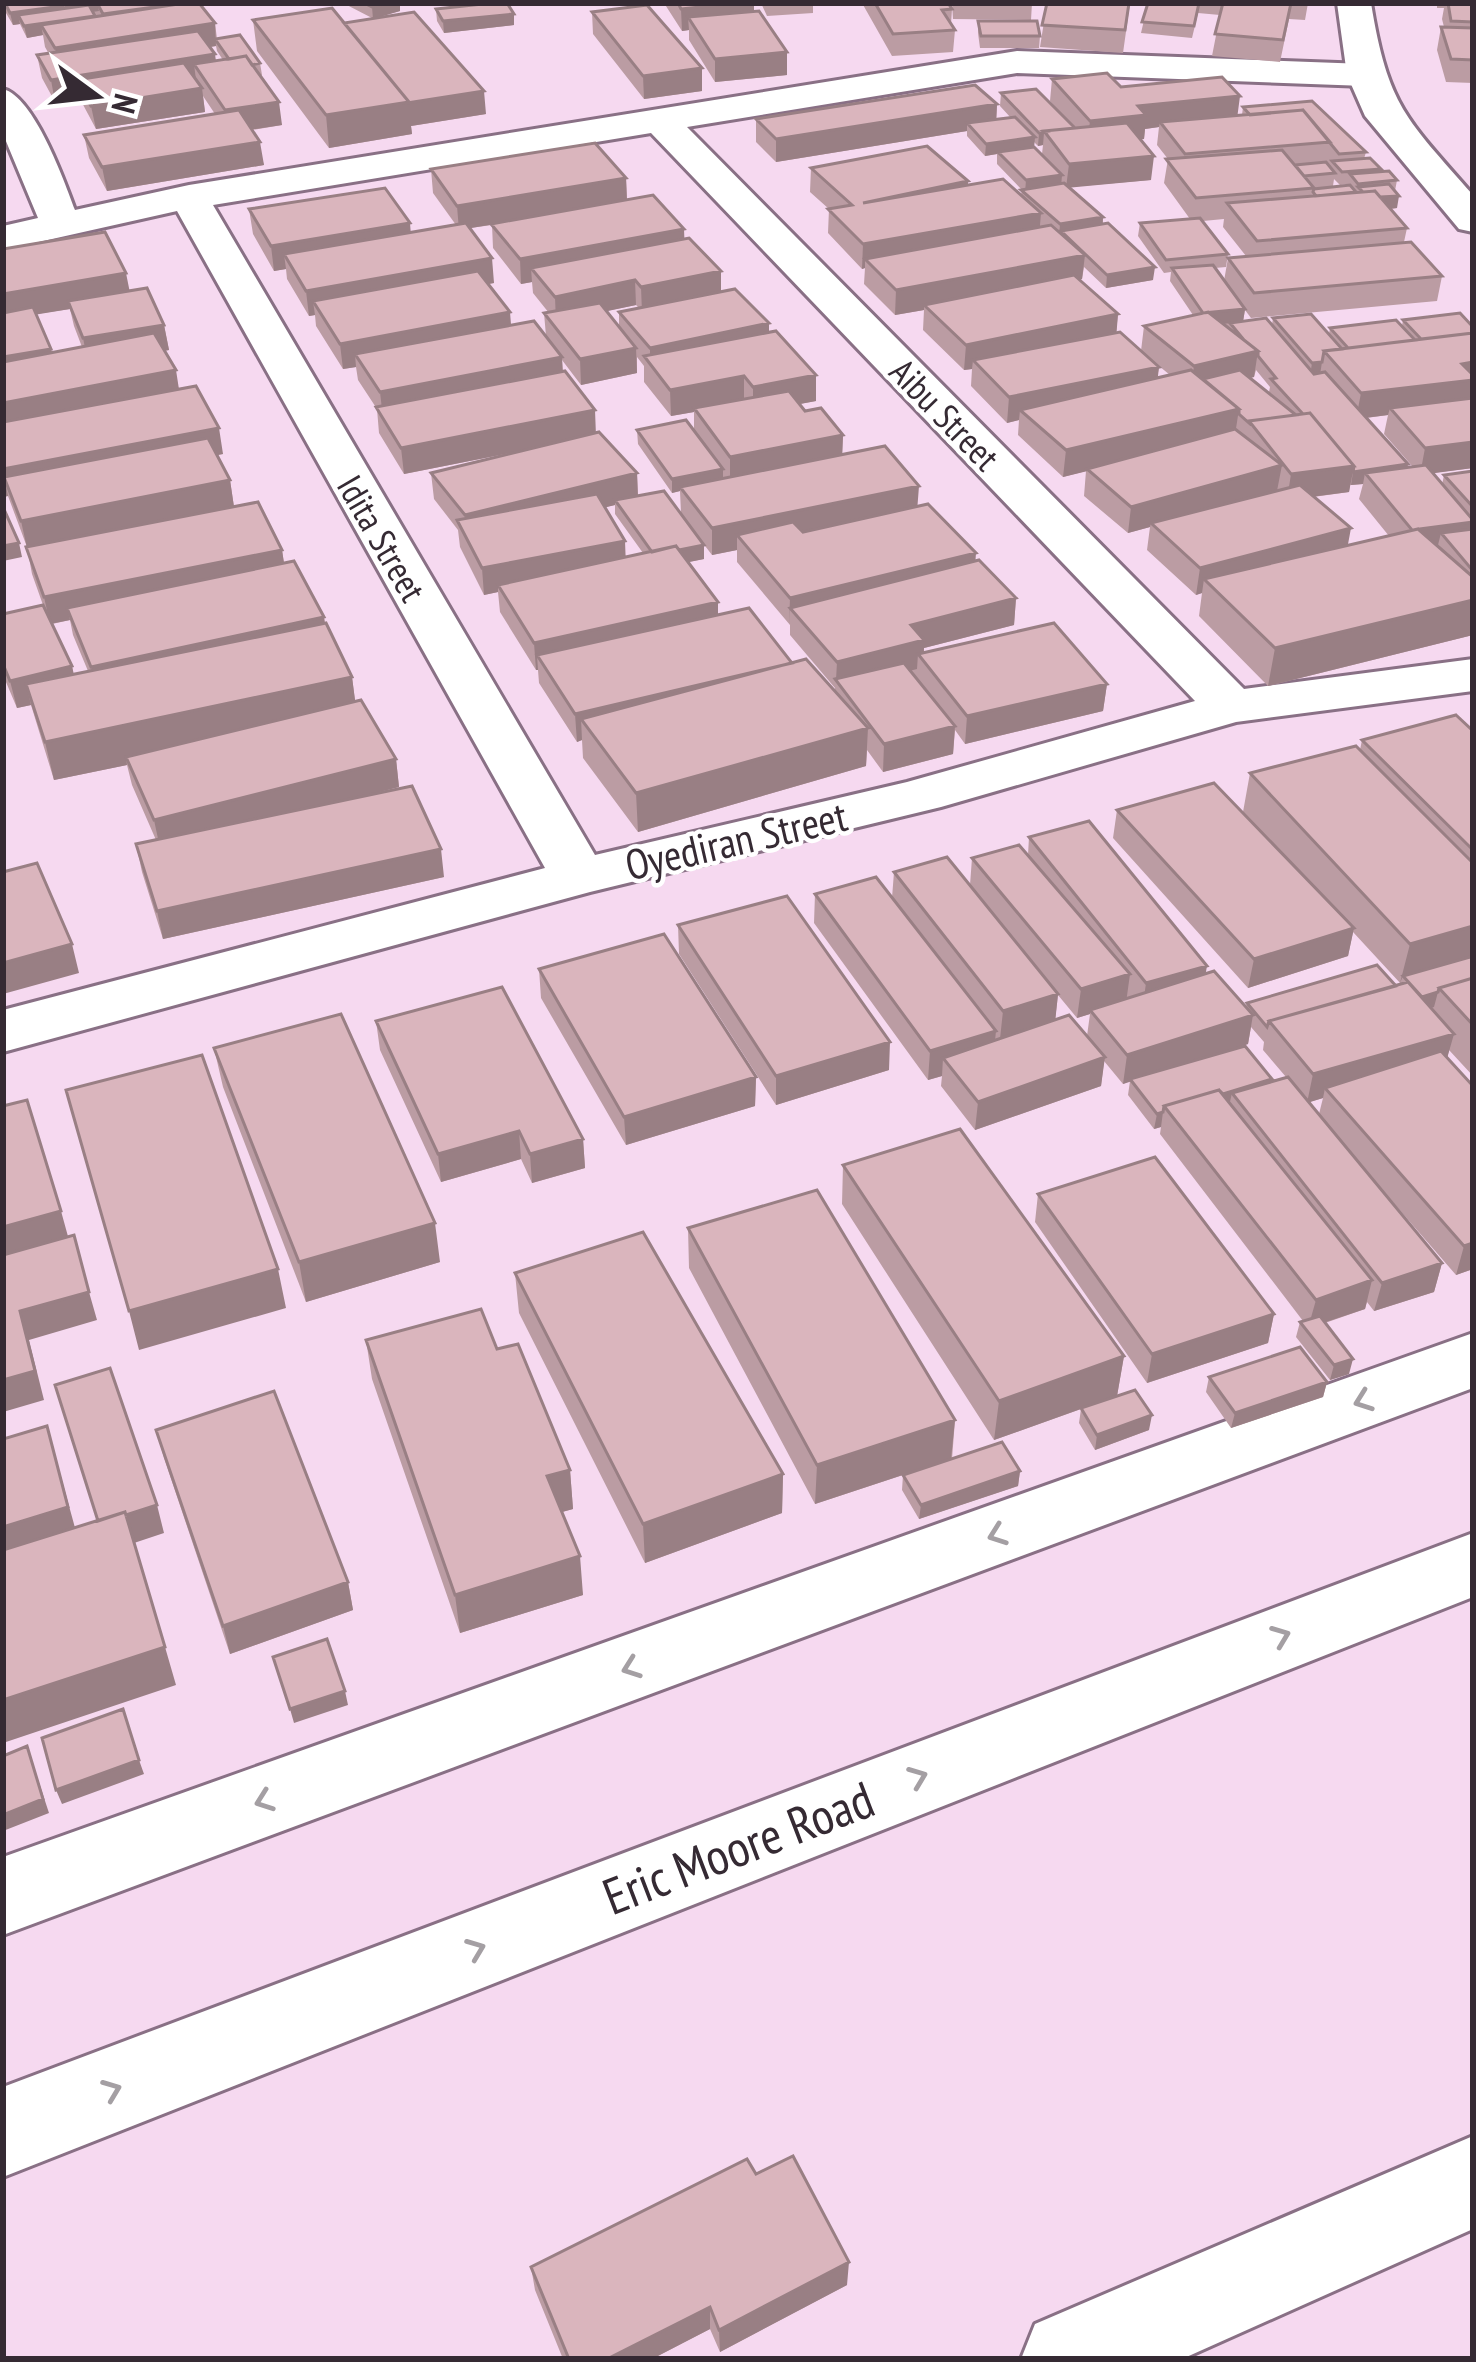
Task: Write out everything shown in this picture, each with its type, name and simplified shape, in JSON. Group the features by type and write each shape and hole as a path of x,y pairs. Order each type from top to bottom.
{"street":[{"path":"1354,3 1365,75 1384,116 1473,220"},
{"path":"3,238 189,197 1017,62 1365,75"},
{"path":"3,100 38,164 62,228"},
{"name":"Aibu Street","path":"659,120 1231,707"},
{"name":"Idita Street","path":"189,197 579,878"},
{"name":"Oyediran Street","path":"3,1031 579,878 921,795 1231,707 1473,675"},
{"path":"3,1896 1473,1360"},
{"name":"Eric Moore Road","path":"3,2132 1473,1564"},
{"path":"1070,2359 1473,2182"}],"building":[{"path":"5,3 60,3 62,6 10,13"},
{"path":"97,3 160,3 162,6 103,14"},
{"path":"199,3 215,23 55,48 41,25"},
{"path":"507,3 514,14 443,21 436,9"},
{"path":"678,3 739,3 681,9"},
{"path":"875,3 948,3 952,9 942,10 955,30 893,34"},
{"path":"1047,3 1129,3 1125,30 1042,25"},
{"path":"1148,3 1199,3 1194,26 1142,22"},
{"path":"1223,3 1291,3 1283,40 1215,34"},
{"path":"1448,3 1473,3 1473,22 1451,21"},
{"path":"89,5 95,16 24,26 18,15"},
{"path":"647,5 702,68 643,76 592,12"},
{"path":"332,8 409,102 326,115 253,20"},
{"path":"759,11 787,52 715,59 688,17"},
{"path":"414,12 484,91 407,103 344,23"},
{"path":"978,21 1037,21 1040,36 981,36"},
{"path":"1441,27 1473,28 1473,60 1451,59"},
{"path":"198,31 215,54 51,80 37,55"},
{"path":"240,35 260,63 252,65 246,56 229,59 215,39"},
{"path":"246,56 279,102 225,110 194,64"},
{"path":"184,63 202,88 91,106 76,80"},
{"path":"1107,73 1121,87 1222,77 1240,96 1138,106 1146,115 1090,121 1052,79"},
{"path":"975,85 997,104 776,139 756,119"},
{"path":"1036,89 1075,128 1039,133 1001,93"},
{"path":"1312,101 1366,152 1339,154 1303,110 1250,115 1243,107"},
{"path":"239,110 260,142 102,167 84,135"},
{"path":"1303,110 1330,142 1185,154 1160,122"},
{"path":"1015,117 1035,137 986,144 967,123"},
{"path":"1127,123 1154,156 1069,164 1044,131"},
{"path":"595,143 626,178 457,206 431,169"},
{"path":"927,146 968,181 863,203 1003,179 1041,213 863,244 828,209 852,205 811,168"},
{"path":"1034,147 1062,175 1026,180 998,152"},
{"path":"1282,150 1314,188 1196,198 1166,159"},
{"path":"1370,158 1381,169 1342,172 1332,161"},
{"path":"1326,162 1335,173 1304,176 1295,165"},
{"path":"1389,171 1397,180 1358,184 1350,174"},
{"path":"1064,183 1103,217 1060,224 1021,190"},
{"path":"1389,184 1399,196 1380,197 1358,187"},
{"path":"1350,185 1356,192 1316,196 1313,192 1314,189"},
{"path":"385,188 410,223 271,246 249,209"},
{"path":"1375,191 1407,228 1257,241 1227,203"},
{"path":"653,195 684,229 520,259 491,224"},
{"path":"1200,218 1228,254 1166,260 1140,223"},
{"path":"466,223 492,258 306,291 284,254"},
{"path":"1108,223 1155,267 1107,275 1061,231"},
{"path":"1051,225 1085,255 896,290 865,259"},
{"path":"105,232 126,273 3,294 3,249"},
{"path":"689,238 721,271 641,287 635,280 555,297 531,268"},
{"path":"1411,242 1442,276 1254,293 1228,258"},
{"path":"1213,265 1245,309 1203,313 1172,268"},
{"path":"478,271 510,312 340,344 313,301"},
{"path":"1074,275 1118,314 966,345 924,305"},
{"path":"147,288 164,325 83,338 68,301"},
{"path":"735,289 769,323 650,348 619,312"},
{"path":"600,303 636,348 580,359 544,313"},
{"path":"33,307 51,349 3,357 3,313"},
{"path":"1208,312 1258,351 1194,366 1144,326"},
{"path":"1460,313 1473,333 1421,339 1403,320"},
{"path":"1311,314 1342,349 1324,351 1322,362 1312,363 1273,318"},
{"path":"1266,318 1314,374 1325,372 1408,464 1353,472 1354,466 1310,413 1303,414 1271,379 1276,378 1258,351 1230,323"},
{"path":"1396,320 1415,340 1348,348 1330,328"},
{"path":"534,321 562,357 380,392 355,354"},
{"path":"776,331 816,375 753,387 744,376 670,390 644,356"},
{"path":"1120,332 1159,367 1009,397 973,360"},
{"path":"154,333 176,370 3,403 3,362"},
{"path":"1473,333 1473,362 1462,364 1473,380 1361,393 1324,351"},
{"path":"1191,370 1239,409 1066,450 1020,410"},
{"path":"1240,370 1296,415 1249,423 1203,379"},
{"path":"565,371 595,410 401,448 376,407"},
{"path":"196,386 219,428 3,469 3,422"},
{"path":"789,391 805,411 821,408 843,435 730,457 694,408"},
{"path":"1473,398 1473,442 1425,448 1390,408"},
{"path":"1310,413 1354,466 1291,474 1249,421"},
{"path":"686,420 723,469 672,479 637,430"},
{"path":"1235,429 1282,465 1131,507 1087,469"},
{"path":"599,432 637,473 465,515 431,473"},
{"path":"208,438 230,480 21,521 4,477"},
{"path":"885,446 919,486 712,528 680,487"},
{"path":"1426,465 1473,522 1412,530 1365,473"},
{"path":"1473,471 1473,507 1444,475"},
{"path":"1300,485 1351,528 1200,568 1151,523"},
{"path":"664,491 704,545 652,552 615,500"},
{"path":"597,494 625,541 482,568 457,520"},
{"path":"258,502 282,550 44,597 26,547"},
{"path":"928,504 976,553 790,598 737,535 793,522 803,532"},
{"path":"3,507 19,543 3,546"},
{"path":"1418,529 1473,577 1473,600 1275,648 1204,579"},
{"path":"1473,529 1473,571 1441,533"},
{"path":"676,546 718,602 534,643 498,585"},
{"path":"979,560 1016,598 911,625 924,640 837,662 790,608"},
{"path":"294,561 324,617 91,667 67,608"},
{"path":"43,605 72,666 10,681 3,664 3,614"},
{"path":"749,608 792,663 575,714 537,655"},
{"path":"326,623 352,677 45,742 26,684"},
{"path":"1054,623 1107,684 967,716 918,654"},
{"path":"806,659 868,728 636,793 581,719"},
{"path":"904,663 955,726 884,744 835,679"},
{"path":"361,700 396,759 154,820 126,757"},
{"path":"1456,715 1473,731 1473,850 1362,740"},
{"path":"1356,746 1473,863 1473,926 1410,944 1250,773"},
{"path":"1214,783 1354,928 1254,959 1117,810"},
{"path":"412,786 441,849 157,911 136,844"},
{"path":"1089,821 1207,966 1146,983 1029,837"},
{"path":"1019,845 1130,974 1081,989 972,858"},
{"path":"947,857 1058,994 1003,1011 894,872"},
{"path":"37,863 72,944 3,963 3,872"},
{"path":"876,877 996,1031 930,1051 815,894"},
{"path":"787,896 890,1042 776,1076 678,925"},
{"path":"664,934 756,1077 624,1117 539,969"},
{"path":"1470,957 1473,978 1422,997 1403,976"},
{"path":"1377,965 1396,986 1269,1021 1267,1027 1247,1003"},
{"path":"1214,971 1253,1015 1127,1055 1090,1010"},
{"path":"1473,978 1473,1025 1439,988"},
{"path":"1408,982 1454,1034 1313,1074 1269,1021"},
{"path":"502,987 583,1139 530,1154 519,1131 438,1154 376,1021"},
{"path":"341,1014 435,1223 299,1262 214,1048"},
{"path":"1069,1015 1105,1057 978,1102 943,1058"},
{"path":"1245,1046 1272,1079 1164,1106 1157,1114 1130,1079"},
{"path":"1441,1051 1473,1086 1473,1243 1464,1246 1325,1088"},
{"path":"202,1055 278,1269 129,1311 66,1090"},
{"path":"1288,1077 1442,1263 1382,1283 1232,1093"},
{"path":"1219,1090 1372,1280 1316,1300 1164,1106"},
{"path":"27,1100 61,1211 3,1227 3,1106"},
{"path":"960,1129 1124,1356 999,1401 843,1165"},
{"path":"1155,1157 1274,1314 1152,1354 1038,1194"},
{"path":"817,1190 955,1420 817,1465 688,1228"},
{"path":"643,1232 783,1474 643,1524 515,1273"},
{"path":"74,1235 89,1292 20,1311 35,1371 3,1380 3,1255"},
{"path":"481,1309 497,1349 518,1344 570,1470 547,1476 580,1556 455,1595 366,1340"},
{"path":"1320,1316 1353,1359 1334,1365 1300,1322"},
{"path":"1300,1347 1327,1382 1235,1413 1209,1377"},
{"path":"110,1368 157,1505 98,1521 55,1385"},
{"path":"1135,1390 1152,1415 1097,1435 1081,1408"},
{"path":"274,1391 348,1582 223,1626 156,1430"},
{"path":"47,1426 68,1507 3,1527 3,1439"},
{"path":"1002,1442 1020,1471 921,1505 903,1475"},
{"path":"125,1512 165,1647 3,1700 3,1550"},
{"path":"327,1639 345,1691 290,1709 273,1657"},
{"path":"123,1709 139,1760 56,1790 42,1738"},
{"path":"27,1746 43,1799 3,1815 3,1756"},
{"path":"793,2156 849,2262 719,2330 710,2307 607,2359 569,2359 531,2267 747,2159 756,2174"}]}
